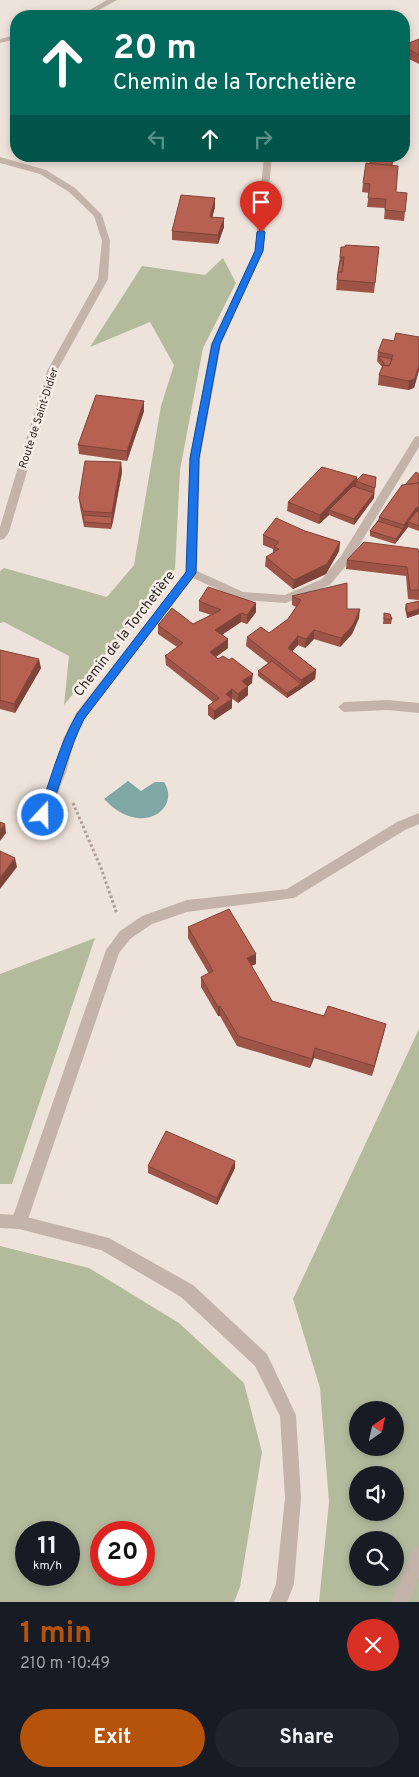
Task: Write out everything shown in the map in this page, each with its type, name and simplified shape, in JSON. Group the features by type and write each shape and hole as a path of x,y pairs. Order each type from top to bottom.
{"street":[{"path":"94,10 113,0"},
{"name":"Route de Saint-Didier","path":"0,160 43,172 72,190 98,215 106,241 103,279 52,371 4,532 0,536"},
{"name":"Chemin de la Torchetière","path":"43,815 60,772 68,739 80,716 191,573 195,458 198,440 216,344 259,251 267,162"},
{"name":"Chemin de la Torchetière","path":"191,573 241,596 286,599 326,582 345,559 419,439"},
{"path":"344,707 388,705 419,708"},
{"path":"19,1222 113,950 125,935 147,920 187,906 289,894 401,826 419,818"},
{"path":"0,1221 19,1222 104,1243 187,1291 261,1360 288,1415 293,1498 284,1584 278,1602"},
{"path":"400,1602 419,1556"}],"path":[{"path":"60,772 101,868 125,935"}],"green space":[{"path":"223,258 236,283 203,348 180,470 175,569 64,705 69,656 4,622 0,623 0,571 4,568 107,597 134,565 161,406 174,365 150,322 90,347 142,266 205,275"},
{"path":"95,938 12,1184 0,1184 0,974"},
{"path":"419,1029 419,1602 319,1602 329,1502 320,1388 293,1299"},
{"path":"0,1246 89,1268 179,1323 244,1383 262,1452 240,1587 234,1602 0,1602"}],"water":[{"path":"128,781 141,791 155,782 164,782 168,796 167,803 163,809 152,816 137,818 127,816 111,806 104,799"}],"building":[{"path":"419,39 419,55 410,50 410,43"},
{"path":"370,162 392,162 392,165 370,164"},
{"path":"366,163 398,166 396,192 407,193 405,212 385,210 386,199 368,198 370,184 363,183"},
{"path":"181,195 215,198 210,217 224,218 218,235 172,231"},
{"path":"346,245 379,247 375,283 337,280 338,272 342,272 344,257 340,257 341,247"},
{"path":"340,261 343,261 342,272 338,272"},
{"path":"396,333 419,337 419,365 415,379 409,381 379,375 383,365 389,366 393,355 378,352 383,339 394,341"},
{"path":"378,356 392,359 389,366 384,365"},
{"path":"96,395 144,401 127,451 78,445"},
{"path":"85,461 121,462 112,513 83,511 79,498"},
{"path":"322,467 357,477 320,515 288,502"},
{"path":"416,472 419,474 419,482 405,485"},
{"path":"363,474 376,477 375,488 356,481"},
{"path":"419,482 419,507 416,508 404,525 379,517 402,485"},
{"path":"353,486 374,493 354,519 329,510"},
{"path":"419,511 419,526 408,522 416,512"},
{"path":"83,515 112,517 111,524 84,522"},
{"path":"276,518 305,531 340,542 327,564 294,580 266,557 279,549 274,547 279,542 263,535"},
{"path":"378,521 403,529 396,539 370,531"},
{"path":"364,542 418,549 419,590 410,590 407,567 347,560"},
{"path":"347,583 347,609 360,609 353,625 341,638 314,630 306,639 298,636 288,648 316,670 301,680 247,637 261,627 269,633 288,619 301,600 292,596"},
{"path":"208,587 256,603 247,615 241,613 215,630 228,639 210,652 218,659 223,656 229,660 232,658 253,674 242,681 248,686 238,694 232,689 226,694 232,699 214,711 208,706 219,698 165,656 183,643 158,625 172,608 193,624 221,610 199,601"},
{"path":"419,601 419,609 407,613 406,604"},
{"path":"384,613 390,614 392,619 384,619"},
{"path":"0,650 39,659 14,704 0,700"},
{"path":"272,661 301,684 287,693 258,671"},
{"path":"0,822 5,824 0,830"},
{"path":"0,851 15,858 0,878"},
{"path":"229,909 256,954 247,958 272,1001 324,1016 328,1006 386,1024 374,1066 315,1048 312,1059 238,1036 220,1006 218,1007 201,977 213,971 188,927"},
{"path":"166,1131 235,1161 217,1198 148,1166"}],"route":[{"path":"43,815 60,772 68,739 80,716 191,573 195,458 216,344 259,251 261,232"}]}
